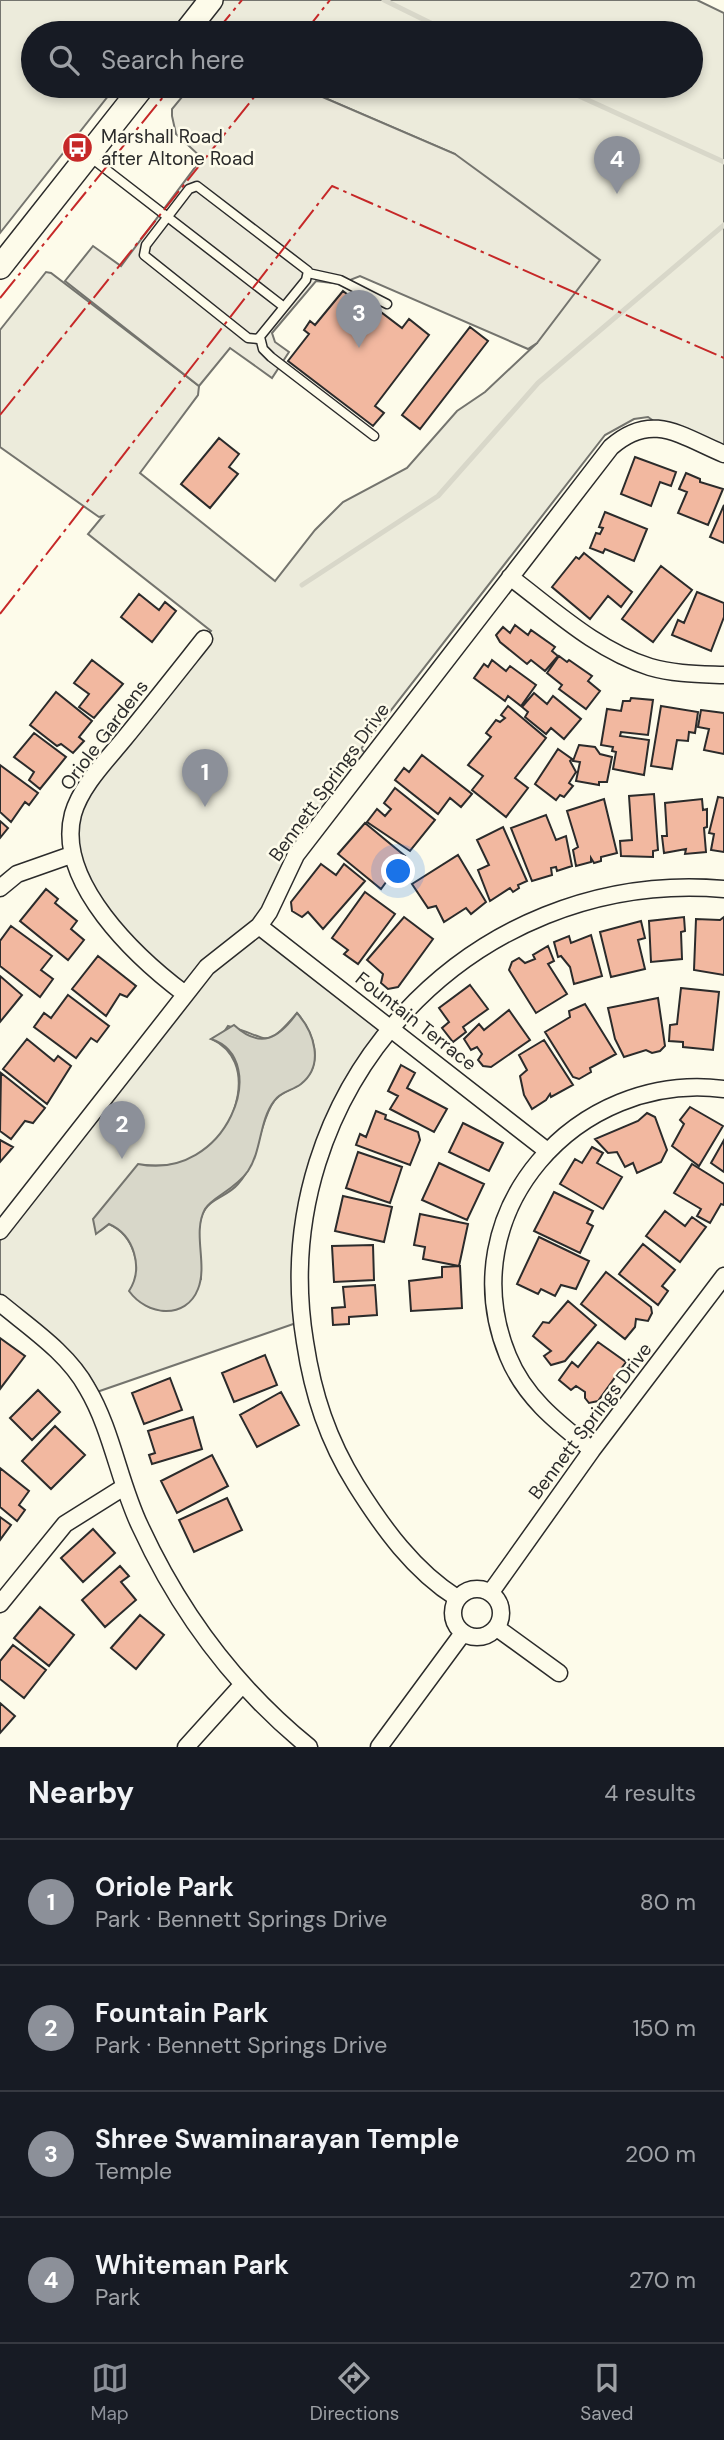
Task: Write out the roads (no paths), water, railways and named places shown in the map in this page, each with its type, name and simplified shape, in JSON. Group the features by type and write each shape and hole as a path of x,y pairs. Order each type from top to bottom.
{"main road":[{"path":"194,21 211,0"},
{"path":"0,267 134,98"}],"street":[{"name":"Bennett Springs Drive","path":"0,1231 207,967 259,926 269,912 296,855 611,447 626,434 640,428 662,428 724,454"},
{"path":"510,577 593,640 626,657 673,672 724,676"},
{"name":"Oriole Gardens","path":"71,855 73,815 79,799 204,639"},
{"path":"0,888 17,874 71,855 111,925 152,969 185,994"},
{"path":"457,1598 433,1583 398,1544 368,1504 338,1454 316,1401 302,1321 299,1283 301,1233 321,1146 346,1089 391,1029 410,1008 463,961 501,936 541,918 633,891 675,887 724,889"},
{"name":"Fountain Terrace","path":"259,926 547,1150"},
{"path":"592,1450 543,1411 524,1386 508,1357 499,1328 494,1267 512,1203 547,1150 585,1119 635,1095 681,1086 724,1089"},
{"name":"Bennett Springs Drive","path":"491,1592 592,1450 724,1276"},
{"path":"0,1303 44,1339 87,1386 138,1524 176,1596 242,1685 268,1714 309,1747"},
{"path":"0,1604 65,1524 124,1487"},
{"path":"473,1589 491,1592 501,1605 502,1613 497,1628 481,1637 463,1633 453,1617 457,1598 473,1589"},
{"path":"497,1628 559,1673"},
{"path":"379,1747 463,1633"},
{"path":"186,1747 242,1685"}],"lane":[{"path":"88,156 284,307"},
{"path":"260,337 248,338 147,259 144,251 146,245 189,189 197,186 306,267 308,273"},
{"path":"308,273 340,280 387,304"},
{"path":"308,273 260,337 261,346 271,357 374,436"}],"waterway":[{"path":"384,0 427,21"},
{"path":"583,98 724,162"},
{"path":"302,585 438,496 538,383 724,225"}],"place":[{"name":"Marshall Road after Altone Road","path":"78,147"},
{"name":"Whiteman Park","path":"617,194"},
{"name":"Shree Swaminarayan Temple","path":"359,348"},
{"name":"Oriole Park","path":"205,807"},
{"name":"Fountain Park","path":"122,1159"}]}
